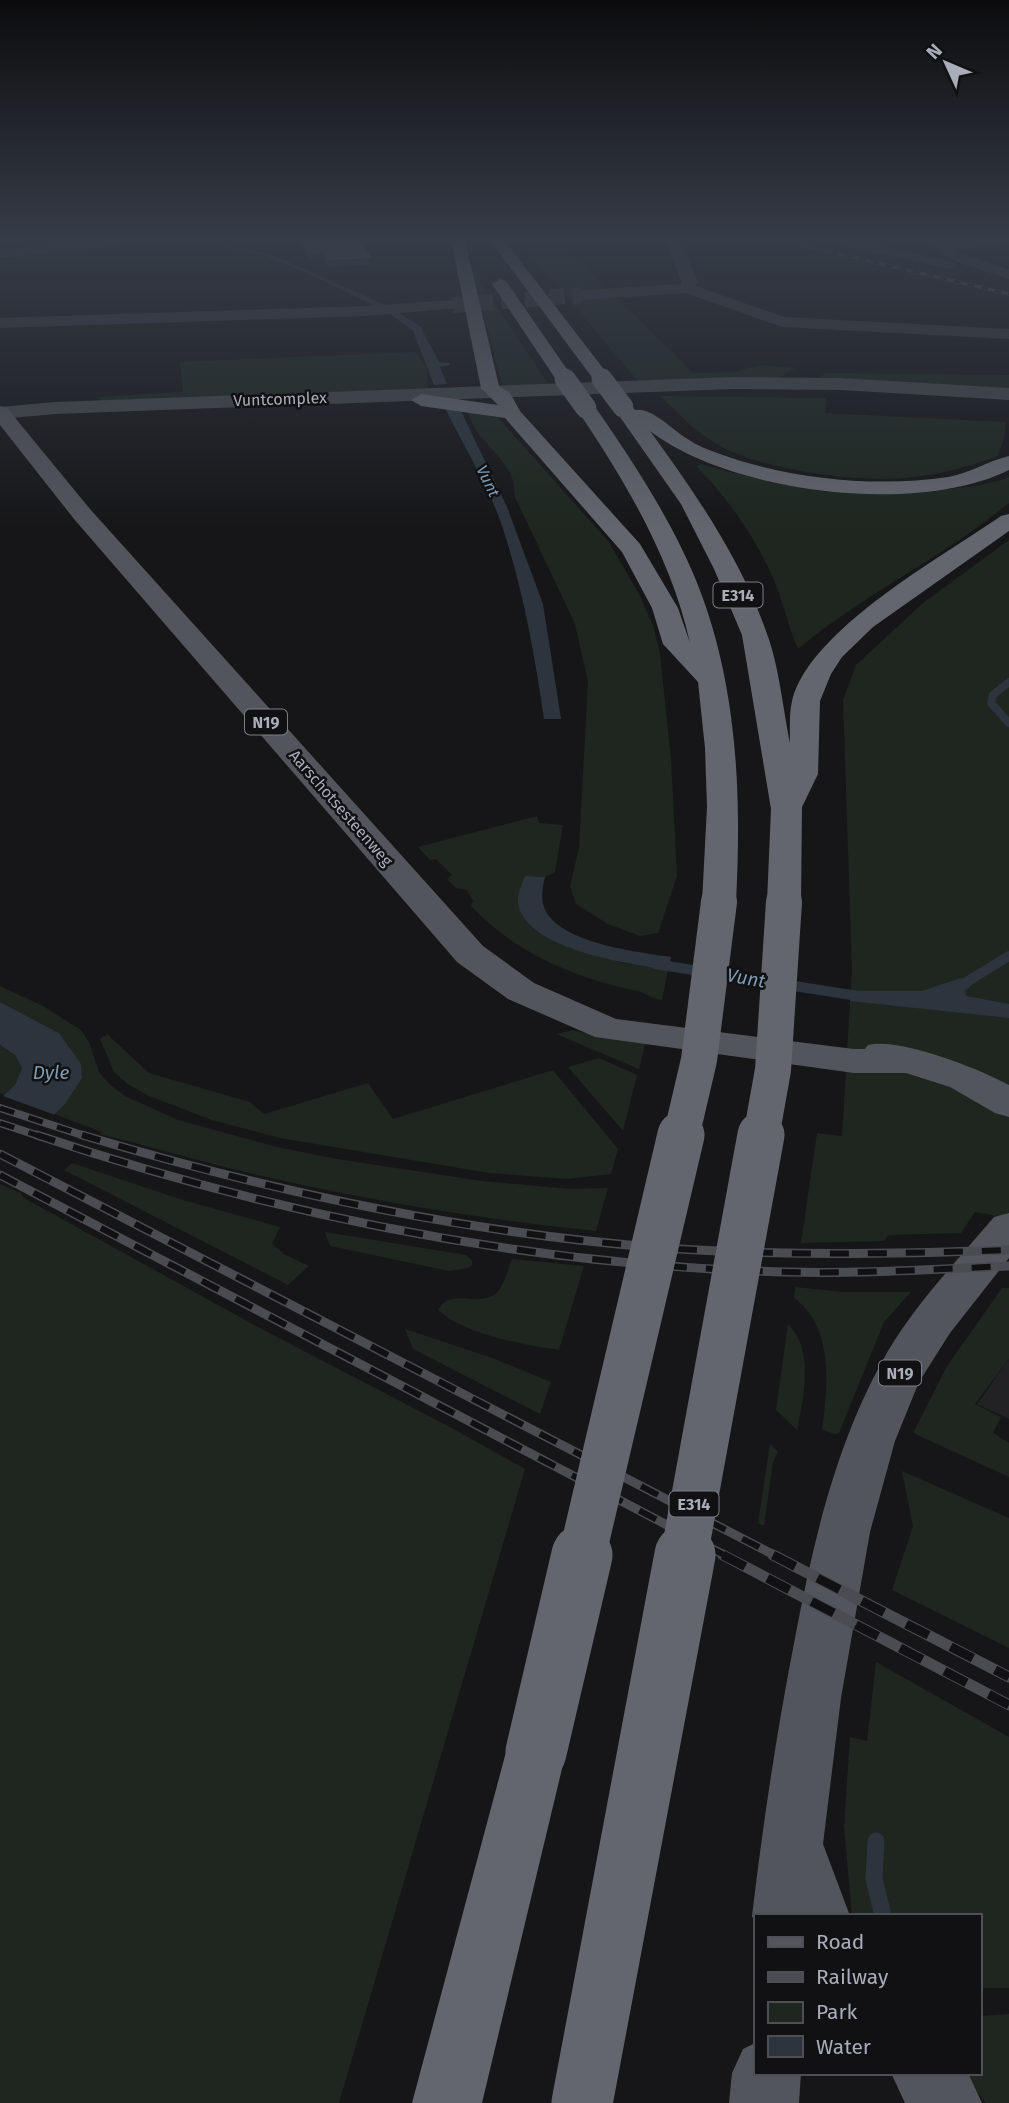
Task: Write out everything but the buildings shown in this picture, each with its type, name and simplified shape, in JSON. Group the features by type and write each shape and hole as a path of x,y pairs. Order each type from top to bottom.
{"highway":[{"path":"478,334 490,388 508,400 632,549 665,608 676,644 711,680"},
{"name":"E314","path":"447,2103 536,1752 699,1060 719,902 723,808 711,680 701,636 681,574 649,508 586,408 561,383 530,334"},
{"name":"E314","path":"568,334 624,407 692,504 726,569 755,635 787,809 773,1070 582,2103"},
{"path":"421,400 508,400"},
{"path":"624,407 650,420 683,445 719,461 806,482 884,487 940,483 978,477 1009,462"},
{"path":"787,809 803,774 806,701 817,674 832,652 864,622 1009,521"}],"main road":[{"name":"Vuntcomplex","path":"508,400 561,383"},
{"name":"Vuntcomplex","path":"508,400 561,383 795,383 1009,394"},
{"name":"Vuntcomplex","path":"3,415 55,408 508,400 785,389 1009,400"},
{"name":"Vuntcomplex","path":"3,415 421,400"},
{"name":"Aarschotsesteenweg","path":"3,415 82,514 470,954 521,991 608,1029 854,1061 906,1061 962,1076 990,1089 1009,1104"},
{"name":"N19","path":"784,1914 818,1664 840,1544 856,1478 896,1379 928,1329 1009,1228"},
{"name":"N19","path":"792,1843 817,1914"},
{"path":"764,2103 767,2075"},
{"path":"926,2075 947,2103"}],"shaded area":[{"path":"1009,1359 1009,1419 977,1404"}],"green space":[{"path":"489,334 515,334 551,388 506,387 501,382"},
{"path":"598,334 654,334 693,373 734,372 760,365 795,368 781,377 638,381"},
{"path":"415,352 427,368 428,389 101,401 99,397 183,392 180,362"},
{"path":"827,373 1009,375 1009,389 819,377"},
{"path":"660,396 826,398 825,413 1006,422 1004,439 997,457 925,476 870,479 818,474 745,457 699,432"},
{"path":"468,410 494,413 609,542 639,594 653,625 660,653 671,759 677,876 658,933 640,936 608,924 576,904 570,886 579,848 588,682 575,624 515,497 511,475 474,427"},
{"path":"701,464 762,480 853,492 914,492 986,484 1009,477 1009,503 958,541 850,610 798,649 766,563 740,519 696,466"},
{"path":"1009,540 1009,1218 975,1212 961,1233 889,1235 884,1241 801,1243 817,1133 842,1136 852,970 843,700 856,665 923,603"},
{"path":"537,816 539,823 563,825 555,872 545,877 525,876 518,902 618,962 668,970 662,1000 569,971 527,950 488,923 471,906 473,901 467,890 456,888 447,879 452,875 436,859 430,860 418,847"},
{"path":"0,986 43,1006 81,1030 89,1042 99,1072 109,1084 125,1096 178,1120 277,1147 337,1159 482,1181 571,1189 608,1188 596,1231 500,1220 355,1196 260,1176 99,1134 102,1132 54,1114 65,1104 59,1033 0,1002"},
{"path":"573,1030 597,1036 646,1041 639,1069 556,1034"},
{"path":"107,1034 149,1073 250,1102 264,1114 368,1083 393,1119 553,1070 618,1149 611,1174 567,1179 489,1173 280,1138 212,1120 149,1096 129,1085 114,1072 100,1039"},
{"path":"0,1045 15,1055 22,1068 15,1085 5,1095 0,1093"},
{"path":"599,1058 637,1075 623,1131 568,1067"},
{"path":"72,1163 183,1200 280,1227 272,1244 284,1254 309,1266 288,1285 64,1170"},
{"path":"0,1184 21,1193 24,1198 258,1327 525,1469 339,2103 0,2103"},
{"path":"325,1232 466,1255 472,1260 472,1265 449,1271 330,1246"},
{"path":"512,1259 584,1266 559,1350 478,1332 438,1310 451,1299 492,1296 501,1287"},
{"path":"795,1287 844,1292 911,1292 884,1322 839,1433 834,1434 822,1429 826,1376 822,1341 807,1310 794,1298"},
{"path":"1002,1288 1009,1288 1009,1359 975,1404 1001,1417 993,1433 1009,1443 1009,1477 913,1433 947,1366"},
{"path":"788,1324 796,1334 804,1360 804,1389 797,1430 776,1410"},
{"path":"405,1329 495,1359 551,1382 540,1414 413,1349"},
{"path":"770,1444 778,1452 773,1462 764,1526 758,1523"},
{"path":"902,1471 1009,1518 1009,1648 892,1590 913,1526"},
{"path":"876,1662 1009,1737 1009,1988 981,1988 981,1914 852,1914 844,1826 850,1737 867,1741"},
{"path":"1009,2014 1009,2103 986,2103 962,2075 981,2075 981,2016"}],"water":[{"path":"414,334 424,334 439,362 450,365 440,367 447,384 434,385"},
{"path":"460,409 507,507 543,604 561,719 544,719 518,580 500,519 446,410"},
{"path":"525,876 545,877 543,904 550,917 563,928 598,943 671,957 668,970 582,952 539,932 525,919 518,903"},
{"path":"961,978 973,984 965,991 966,996 1009,1004 1009,1018 850,1001 851,991 922,991"},
{"name":"Dyle","path":"0,1002 59,1033 81,1064 82,1078 65,1104 0,1168 0,1099 15,1085 22,1068 15,1055 0,1045"}],"pier":[{"path":"0,1095 58,1116 0,1171"}],"waterway":[{"path":"1009,682 993,695 991,703 1009,723"},
{"path":"955,989 1009,956"},
{"name":"Vunt","path":"655,964 864,997"},
{"path":"876,1841 874,1879 883,1914"}],"railway":[{"path":"0,1108 88,1137"},
{"path":"0,1123 42,1137"},
{"path":"37,1135 220,1190 407,1232 501,1247 691,1268 787,1272 870,1272 1009,1266"},
{"path":"82,1135 153,1156 297,1192 442,1221 516,1232 664,1248 750,1252 1009,1250"},
{"path":"0,1154 776,1556"},
{"path":"0,1175 726,1556"},
{"path":"723,1555 1009,1705"},
{"path":"773,1555 1009,1677"}]}
